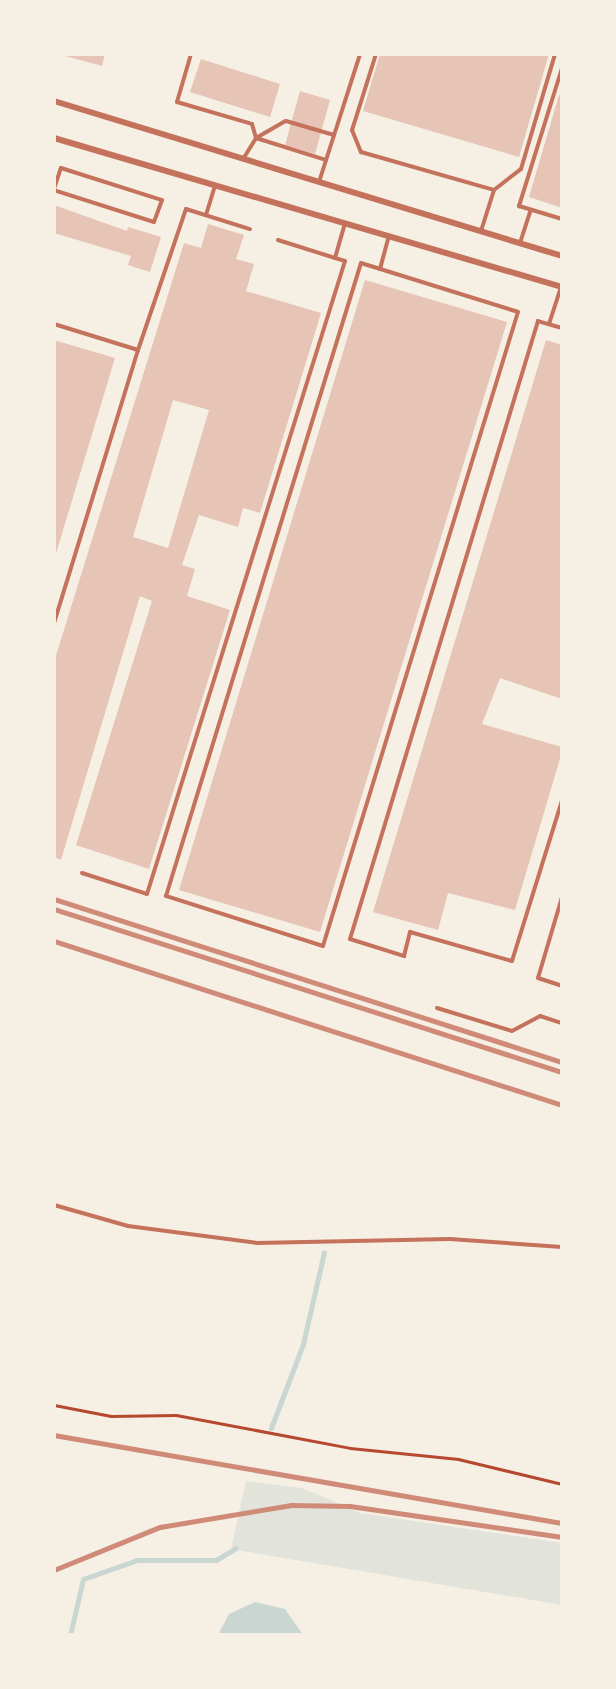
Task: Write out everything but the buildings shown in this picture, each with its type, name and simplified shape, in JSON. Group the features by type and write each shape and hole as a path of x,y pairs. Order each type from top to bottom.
{"street":[{"path":"54,101 562,256"},
{"path":"54,138 562,287"}],"lane":[{"path":"191,54 177,102 252,124 256,138"},
{"path":"319,182 360,54"},
{"path":"376,54 352,130 361,152 494,190"},
{"path":"481,232 494,190 521,169 555,54"},
{"path":"562,68 519,206 562,219"},
{"path":"243,159 256,138 286,121 334,135"},
{"path":"256,138 326,160"},
{"path":"61,168 162,200 154,222 54,189 55,180 61,168"},
{"path":"206,215 215,185"},
{"path":"54,623 138,350 186,209 250,229"},
{"path":"520,244 531,210"},
{"path":"335,258 346,223"},
{"path":"380,269 389,236"},
{"path":"82,873 147,894 345,261 278,240"},
{"path":"361,263 380,269 518,312 323,946 166,896 361,263"},
{"path":"549,324 562,287"},
{"path":"562,328 538,321 350,939 404,956 411,932 512,961 562,800"},
{"path":"54,324 138,350"},
{"path":"562,897 538,978 562,986"},
{"path":"437,1008 512,1031 540,1016 562,1023"},
{"path":"54,1205 128,1226 257,1243 450,1239 562,1247"}],"path":[{"path":"54,1405 111,1416 176,1415 350,1448 458,1459 562,1484"}],"shaded area":[{"path":"246,1481 302,1488 360,1513 562,1543 562,1605 231,1549"},
{"path":"255,1602 285,1609 303,1635 218,1635 229,1614"}],"waterway":[{"path":"271,1428 303,1344 324,1252"},
{"path":"70,1635 83,1579 137,1560 216,1560 236,1548"}],"railway":[{"path":"54,899 562,1062"},
{"path":"54,909 562,1072"},
{"path":"54,941 562,1105"},
{"path":"54,1435 562,1523"},
{"path":"54,1570 160,1527 291,1505 350,1506 562,1537"}]}
